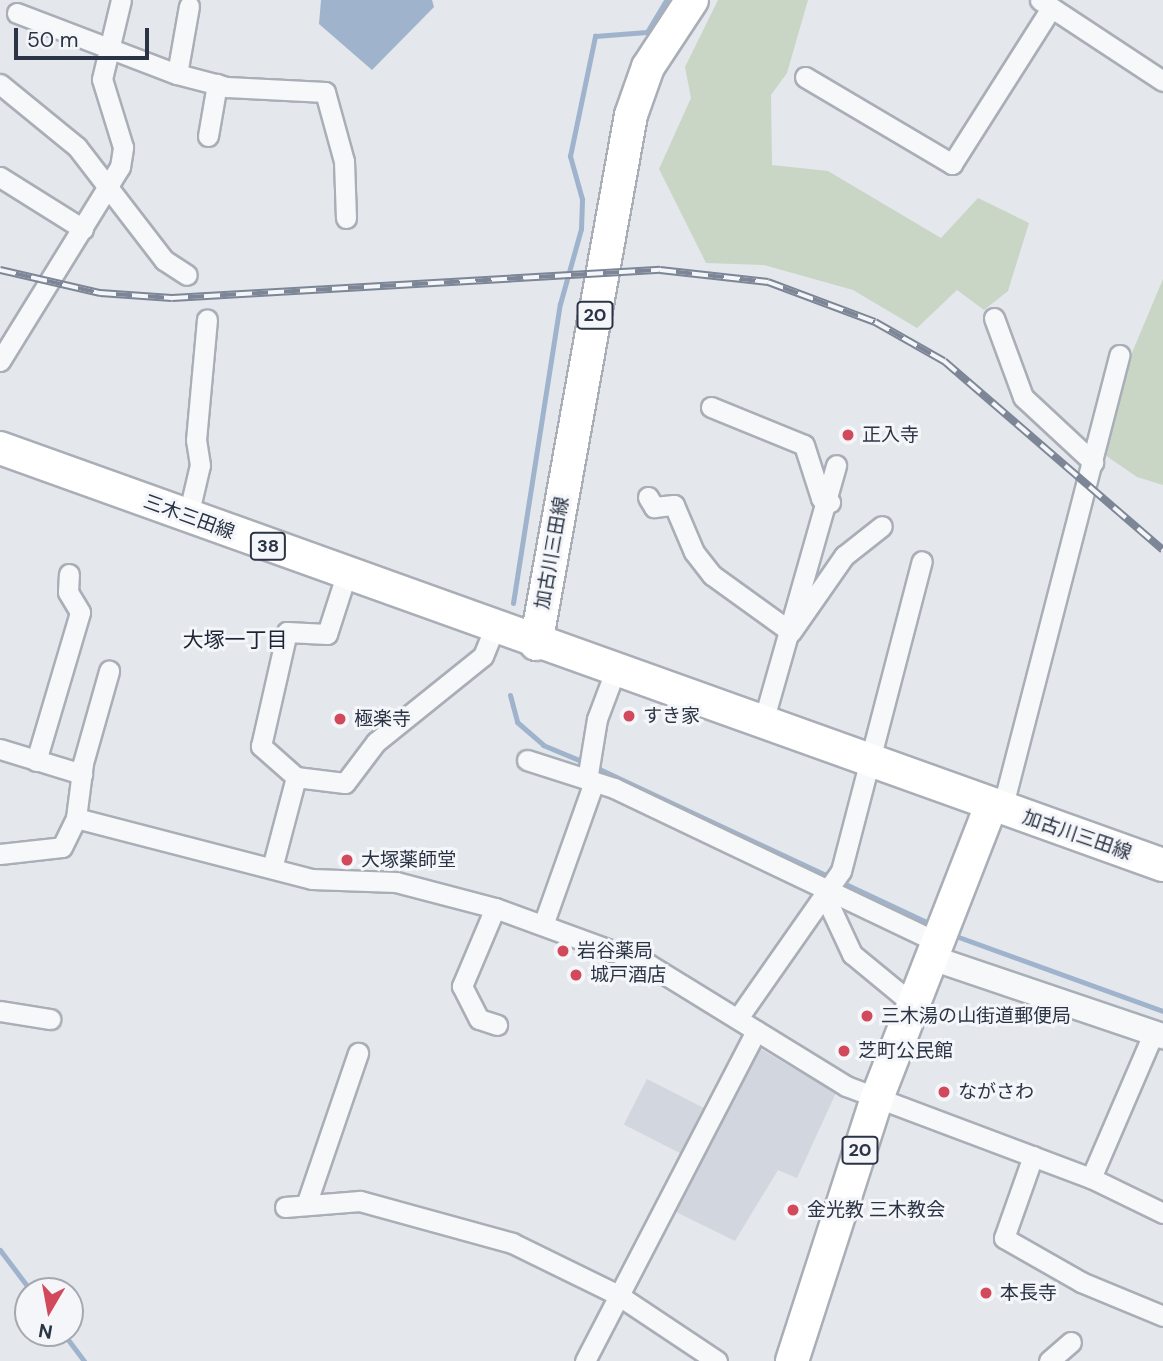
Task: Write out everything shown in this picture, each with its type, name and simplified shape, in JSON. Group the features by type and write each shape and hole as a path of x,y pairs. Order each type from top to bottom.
{"main road":[{"name":"加古川三田線","path":"692,0 648,67 631,115 536,644 1163,865"},
{"name":"三木三田線","path":"0,447 536,644"},
{"name":"20","path":"792,1361 877,1098 997,808"}],"street":[{"path":"0,361 106,190 123,147 102,79 121,0"},
{"path":"805,77 952,164 1046,3 1163,81"},
{"path":"177,74 189,6"},
{"path":"12,8 107,51 177,74 217,84 325,92 344,161 346,218"},
{"path":"0,84 77,147 106,190 163,260 187,275"},
{"path":"208,136 217,84"},
{"path":"0,177 83,229"},
{"path":"993,317 1023,397 1093,462"},
{"path":"188,516 200,465 196,440 206,320"},
{"path":"997,808 1093,462 1119,355"},
{"path":"711,407 804,445 816,488 830,502"},
{"path":"763,722 830,502 836,465"},
{"path":"648,497 654,507 674,505 694,552 712,575 791,632"},
{"path":"791,632 844,556 882,526"},
{"path":"738,1018 794,930 828,892 841,871 874,762 922,561"},
{"path":"36,761 80,612 68,592 69,574"},
{"path":"346,575 327,634 287,632 261,746 296,777 345,783 376,742 482,656 494,629"},
{"path":"0,854 62,847 76,818 82,774 109,671"},
{"path":"544,925 590,781 589,756 615,671"},
{"path":"0,749 82,774"},
{"path":"527,760 590,781 828,892 1158,1034 1091,1178"},
{"path":"272,868 296,777"},
{"path":"76,818 312,879 420,886 544,925 648,964 738,1018 810,1067 877,1098 1091,1178 1163,1213"},
{"path":"828,892 852,954 915,1006"},
{"path":"495,908 462,986 479,1019 498,1025"},
{"path":"0,1010 50,1019"},
{"path":"585,1361 756,1031"},
{"path":"306,1205 358,1053"},
{"path":"1033,1156 1004,1238 1081,1282 1163,1316"},
{"path":"285,1207 360,1201 414,1213 512,1243 618,1295 717,1361"},
{"path":"1049,1361 1071,1342"}],"shaded area":[{"path":"755,1046 836,1093 797,1178 778,1170 735,1241 670,1209"},
{"path":"647,1079 705,1109 682,1154 624,1124"}],"green space":[{"path":"718,0 808,0 787,73 771,95 772,165 828,171 941,238 978,198 1029,223 1008,291 984,310 957,290 917,328 853,290 764,265 706,263 659,169 691,98 685,67"},
{"path":"1163,279 1163,485 1137,477 1105,455 1118,386"}],"water":[{"path":"321,0 432,0 434,7 372,70 319,24"}],"waterway":[{"path":"513,603 560,304 581,229 582,199 570,156 595,36 647,32 666,0"},
{"path":"510,695 517,722 543,745 586,763"},
{"path":"595,767 830,877"},
{"path":"839,881 935,926"},
{"path":"953,935 1163,1011"},
{"path":"0,1250 20,1277"},
{"path":"74,1347 84,1361"}],"railway":[{"path":"0,270 100,293 172,298 660,270 768,282 875,322 944,361 1163,550"}],"place":[{"name":"正入寺","path":"848,435"},
{"name":"すき家","path":"629,716"},
{"name":"極楽寺","path":"340,719"},
{"name":"大塚薬師堂","path":"347,860"},
{"name":"岩谷薬局","path":"563,951"},
{"name":"城戸酒店","path":"576,975"},
{"name":"三木湯の山街道郵便局","path":"867,1016"},
{"name":"芝町公民館","path":"844,1051"},
{"name":"ながさわ","path":"944,1092"},
{"name":"金光教 三木教会","path":"793,1210"},
{"name":"本長寺","path":"986,1293"}],"district":[{"name":"大塚一丁目","path":"235,640"}]}
